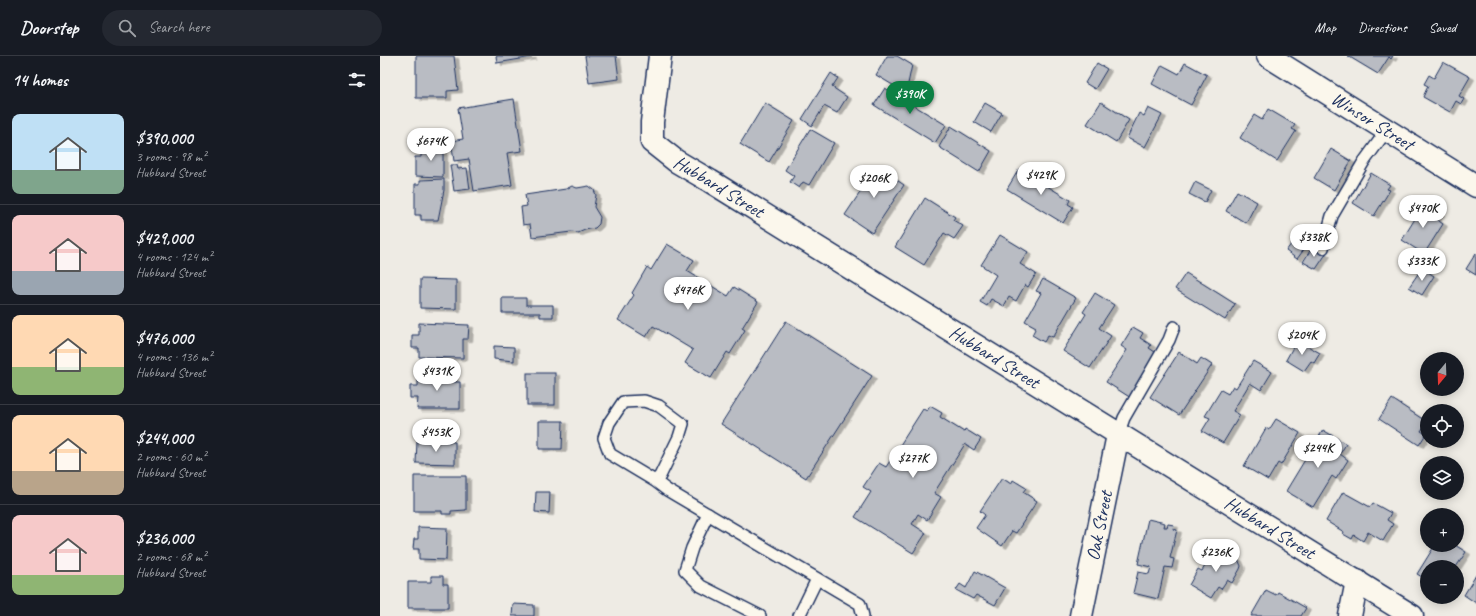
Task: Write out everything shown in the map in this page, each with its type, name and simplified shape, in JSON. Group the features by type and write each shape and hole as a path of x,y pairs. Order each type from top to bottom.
{"street":[{"name":"Hubbard Street","path":"660,56 652,122 652,142 676,161 920,310 1118,435 1412,616"},
{"name":"Winsor Street","path":"1268,56 1476,186"},
{"name":"Oak Street","path":"1081,616 1118,435"},
{"path":"1350,616 1357,581"}],"lane":[{"path":"1323,248 1332,216 1363,164 1387,130"},
{"path":"1118,435 1124,418 1169,340 1174,327"},
{"path":"655,481 660,476 679,437 683,424 659,406 644,401 623,402 609,422 604,438 610,454 655,481 667,490 860,604 863,616"},
{"path":"708,514 692,548 684,570 700,586 760,616"},
{"path":"799,616 818,579"}],"building":[{"path":"416,56 454,56 458,90 447,91 447,98 416,98"},
{"path":"496,56 532,56 532,57 497,63"},
{"path":"585,56 616,56 619,79 589,83"},
{"path":"887,56 897,56 912,65 906,93 876,75"},
{"path":"1348,56 1393,56 1391,59 1389,57 1378,74"},
{"path":"1443,62 1470,77 1459,96 1464,99 1461,104 1456,101 1450,112 1423,97 1428,86 1424,84 1429,75 1434,78"},
{"path":"1097,63 1107,69 1095,89 1085,83"},
{"path":"1185,63 1207,75 1191,105 1152,84 1162,65 1179,74"},
{"path":"831,73 838,78 832,87 847,97 837,113 824,106 812,126 802,119"},
{"path":"885,88 946,125 935,143 874,105"},
{"path":"514,99 522,151 507,153 512,185 474,191 469,159 454,161 451,141 463,139 458,108"},
{"path":"1101,102 1129,120 1116,142 1087,124"},
{"path":"765,103 794,121 769,162 740,144"},
{"path":"985,103 1002,113 991,132 974,122"},
{"path":"1148,108 1162,115 1145,147 1127,138 1139,113 1144,116"},
{"path":"1268,109 1295,125 1292,129 1296,131 1277,161 1240,138 1254,115 1262,120"},
{"path":"951,126 991,151 979,172 939,147"},
{"path":"810,129 834,143 809,185 803,182 799,188 790,182 794,176 785,170"},
{"path":"429,144 443,144 443,177 415,176 415,157 421,157 421,152 429,152"},
{"path":"1331,149 1351,161 1334,190 1314,178"},
{"path":"450,165 457,165 458,169 467,168 470,189 454,191"},
{"path":"875,165 904,185 872,233 845,215 863,188 860,186"},
{"path":"1019,169 1070,200 1068,204 1073,207 1063,223 1007,189"},
{"path":"1371,173 1390,185 1387,189 1390,190 1374,216 1353,203"},
{"path":"444,179 444,190 438,220 421,220 421,215 415,215 415,184 420,184 420,180"},
{"path":"1195,182 1211,190 1205,202 1189,194"},
{"path":"572,186 577,188 589,186 594,190 596,195 594,207 600,217 599,224 595,228 578,233 571,232 532,237 530,224 523,225 521,207 527,206 525,195 566,189"},
{"path":"1237,191 1257,202 1246,223 1226,211"},
{"path":"925,198 955,217 953,220 963,226 954,239 944,233 924,265 895,247"},
{"path":"1424,204 1440,213 1436,219 1443,224 1424,254 1402,240"},
{"path":"1000,235 1028,252 1020,264 1036,274 1028,287 1025,285 1016,301 1009,297 1004,306 991,299 987,306 980,302 996,275 981,265"},
{"path":"1297,236 1308,244 1297,259 1286,251"},
{"path":"667,244 694,260 687,271 728,296 734,287 758,302 742,328 745,330 730,354 727,352 711,378 685,363 693,350 653,326 646,337 618,320 634,295 632,293 647,267 651,270"},
{"path":"1313,246 1326,254 1316,269 1303,262"},
{"path":"1476,253 1476,275 1466,269"},
{"path":"1422,268 1434,276 1422,295 1409,287"},
{"path":"1186,273 1235,304 1225,320 1175,289"},
{"path":"420,279 456,280 456,309 420,308"},
{"path":"1043,279 1076,298 1053,337 1048,335 1044,342 1032,335 1036,327 1025,321 1041,293 1036,291"},
{"path":"1095,293 1114,305 1099,328 1111,336 1090,368 1063,351 1086,314 1083,312"},
{"path":"502,298 526,298 526,305 553,305 553,317 540,317 540,313 502,313"},
{"path":"786,321 872,376 806,478 721,424"},
{"path":"419,323 469,325 468,339 463,339 463,358 419,357 419,348 412,348 412,335 419,335"},
{"path":"1133,327 1143,333 1140,338 1151,345 1149,348 1158,354 1131,398 1106,382 1127,350 1121,346"},
{"path":"1297,340 1320,353 1314,363 1311,361 1304,371 1286,360"},
{"path":"494,346 514,347 514,361 494,359"},
{"path":"1179,352 1197,364 1201,358 1212,365 1179,415 1150,397"},
{"path":"1253,361 1272,372 1261,390 1250,383 1233,411 1240,415 1223,443 1202,431 1210,418 1205,416 1221,390 1228,394 1233,386 1236,388"},
{"path":"527,373 555,373 555,405 527,405"},
{"path":"418,374 453,375 453,382 460,382 460,409 417,409 418,398 410,398 410,386 418,386"},
{"path":"1392,399 1420,417 1420,443 1419,445 1379,419"},
{"path":"930,406 942,413 940,417 964,432 965,429 981,439 974,450 965,444 934,493 941,497 927,520 918,514 912,524 926,533 913,553 855,517 871,492 863,487 879,463 886,467 923,409 927,411"},
{"path":"1276,419 1300,433 1281,465 1278,463 1268,480 1244,466 1266,428 1269,430"},
{"path":"539,421 563,421 562,449 539,449"},
{"path":"1323,430 1346,444 1340,454 1348,460 1336,479 1332,476 1313,507 1286,491"},
{"path":"417,441 455,442 455,464 416,463"},
{"path":"414,476 466,476 466,510 451,511 451,514 442,514 442,511 414,511"},
{"path":"1002,478 1011,484 1013,480 1026,488 1023,492 1037,501 1016,533 1012,531 1002,546 976,528 985,515 980,511"},
{"path":"536,492 550,492 549,513 535,512"},
{"path":"1343,492 1370,507 1373,503 1391,513 1387,520 1393,524 1383,541 1368,532 1363,541 1354,535 1352,539 1343,534 1344,532 1326,521"},
{"path":"1148,519 1165,523 1164,527 1167,527 1168,524 1174,525 1173,529 1177,530 1170,558 1174,559 1172,568 1165,567 1158,599 1133,593 1138,572 1149,574 1151,567 1138,564"},
{"path":"418,527 447,528 446,560 419,559 419,549 413,549 414,539 418,539"},
{"path":"1216,547 1238,559 1241,566 1232,583 1227,580 1221,589 1218,587 1211,598 1189,585 1198,569 1202,571"},
{"path":"1464,551 1466,552 1461,560 1426,560 1431,552 1464,552"},
{"path":"975,571 1005,588 995,605 976,595 973,599 956,590 960,584 966,588"},
{"path":"1476,575 1476,603 1464,595"},
{"path":"431,576 443,576 443,584 448,584 448,608 408,608 408,582 431,582"},
{"path":"1266,590 1276,595 1278,592 1306,608 1301,616 1251,616"},
{"path":"513,604 534,605 534,616 512,616"}]}
